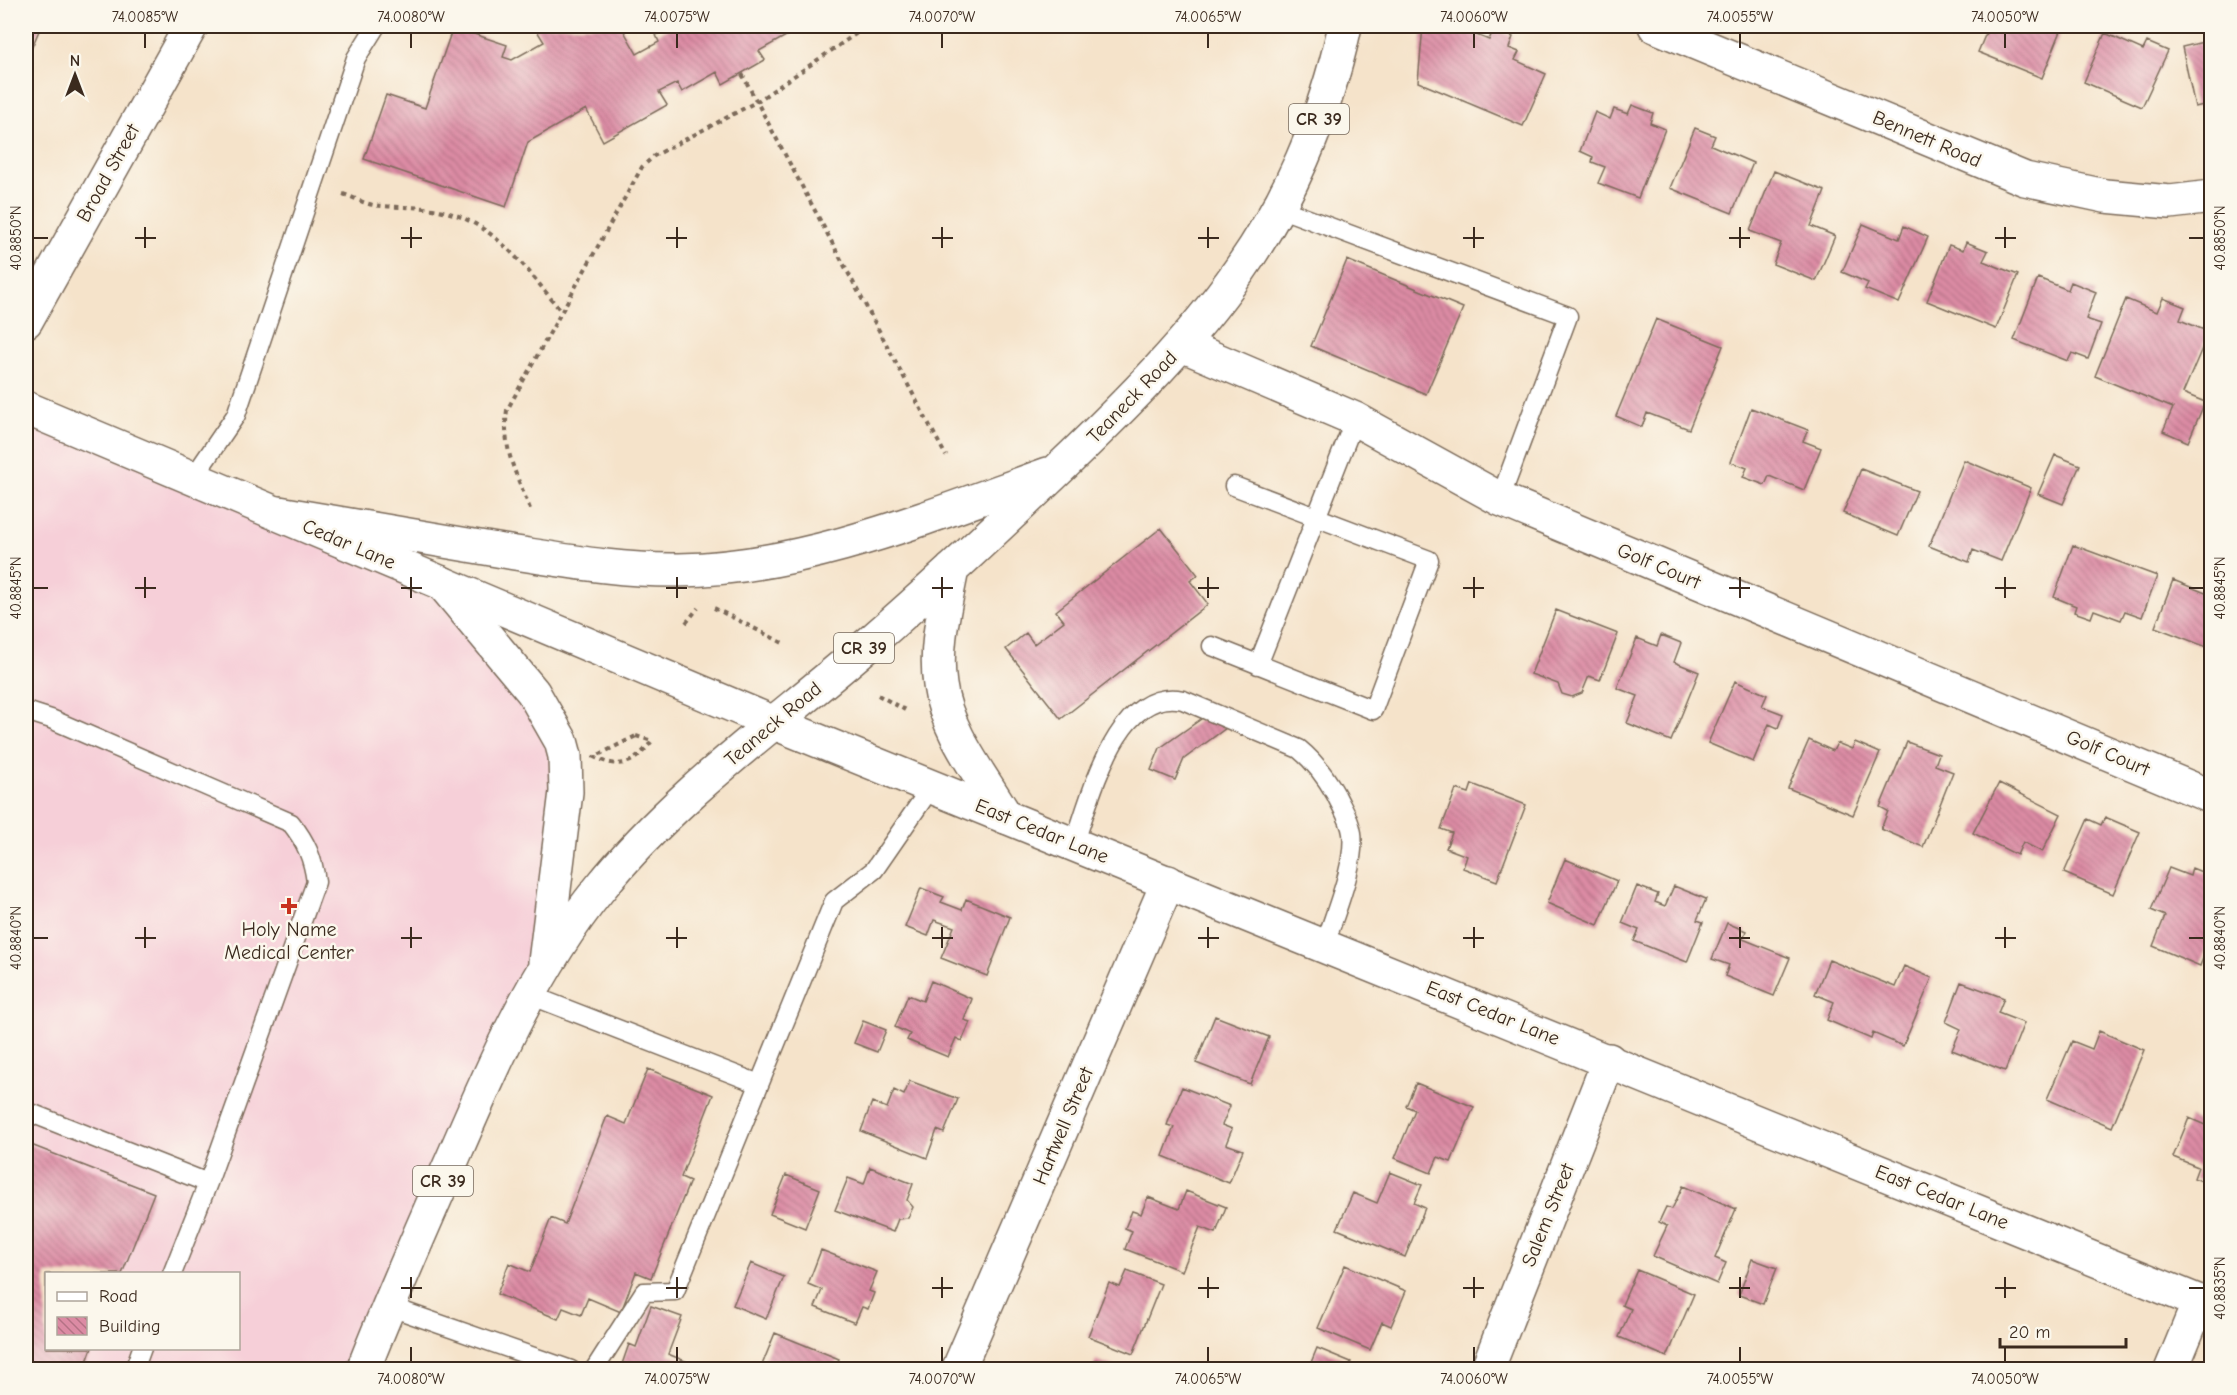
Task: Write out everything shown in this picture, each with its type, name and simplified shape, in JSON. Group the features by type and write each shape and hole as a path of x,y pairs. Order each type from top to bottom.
{"street":[{"name":"Broad Street","path":"26,321 191,26"},
{"name":"Teaneck Road","path":"363,1370 388,1306 472,1115 537,983 599,889 684,800 772,722 857,653 951,569 1058,470 1182,345 1250,259 1279,208 1314,132 1334,73 1345,26"},
{"name":"Bennett Road","path":"1655,26 2025,179 2105,196 2170,202 2211,197"},
{"name":"Golf Court","path":"1182,345 1355,419 1500,499 2211,797"},
{"name":"Cedar Lane","path":"26,408 772,722"},
{"path":"279,513 592,565 680,570 714,568 818,550 901,526 1058,470"},
{"path":"951,569 939,642 941,695 957,734 1006,817"},
{"path":"442,584 533,692 561,741 566,766 566,792 537,983"},
{"name":"East Cedar Lane","path":"772,722 2205,1304"},
{"name":"Hartwell Street","path":"958,1370 1168,882"},
{"name":"Salem Street","path":"1486,1370 1609,1060"},
{"path":"2172,1370 2205,1304"}],"lane":[{"path":"193,478 236,415 356,58 376,26"},
{"path":"1279,208 1568,316 1500,499"},
{"path":"1258,665 1318,518 1355,419"},
{"path":"1212,646 1373,710 1429,560 1234,486"},
{"path":"1074,844 1107,756 1125,725 1138,711 1155,701 1173,698 1183,700 1299,749 1310,757 1330,784 1346,814 1353,842 1349,865 1325,945"},
{"path":"26,711 51,718 291,823 306,843 313,861 316,882 208,1184 173,1272"},
{"path":"594,1370 644,1292 675,1291 834,901 874,870 932,786"},
{"path":"537,983 759,1084"},
{"path":"26,1111 208,1184"},
{"path":"388,1306 571,1370"},
{"path":"134,1370 141,1350"}],"path":[{"path":"530,508 512,467 504,434 507,410 642,167 654,156 756,102 857,33 882,26"},
{"path":"742,74 946,456"},
{"path":"314,183 372,205 437,210 456,214 472,221 503,242 561,311"},
{"path":"712,608 783,643"},
{"path":"878,695 905,711"},
{"path":"636,736 652,741 639,759 632,763 603,761 594,757 636,736"}],"shaded area":[{"name":"Holy Name Medical Center","path":"26,408 442,583 556,728 544,971 363,1369 26,1369"}],"building":[{"path":"26,26 41,26 26,61"},
{"path":"534,26 621,26 637,54 659,42 656,35 673,26 804,26 759,51 765,60 723,84 717,72 682,92 677,83 659,92 667,105 603,141 586,109 528,142 506,207 364,159 386,95 425,108 453,27 507,45 503,57 512,60 544,42"},
{"path":"1423,26 1454,26 1489,40 1494,28 1513,37 1509,48 1519,52 1515,60 1546,74 1523,126 1418,82"},
{"path":"1989,26 2063,26 2042,78 1978,52"},
{"path":"2105,33 2143,50 2147,42 2168,51 2142,107 2084,82"},
{"path":"2212,40 2212,103 2195,107 2182,47"},
{"path":"1632,105 1653,113 1650,123 1665,129 1638,198 1598,183 1605,167 1592,162 1593,157 1580,151 1595,112 1610,119 1614,109 1628,114"},
{"path":"1695,128 1715,136 1711,145 1753,163 1732,213 1670,188"},
{"path":"1774,171 1825,191 1811,226 1835,236 1816,281 1773,264 1781,243 1750,231"},
{"path":"1863,224 1899,239 1904,226 1928,237 1899,303 1865,289 1868,283 1842,272"},
{"path":"1966,242 1988,251 1983,261 2018,275 1996,329 1927,301 1949,245 1963,250"},
{"path":"1347,260 1463,308 1426,394 1311,346"},
{"path":"2038,278 2068,290 2071,282 2096,292 2086,319 2101,324 2088,359 2072,353 2068,361 2014,340"},
{"path":"2163,298 2185,307 2180,320 2209,332 2183,393 2205,402 2188,442 2163,431 2173,408 2095,376 2126,299 2157,312"},
{"path":"1656,319 1723,346 1689,429 1647,413 1642,427 1616,416"},
{"path":"1751,408 1808,430 1803,441 1821,448 1804,490 1769,476 1765,485 1743,477 1747,468 1731,462"},
{"path":"2055,455 2080,465 2063,504 2038,494"},
{"path":"1964,460 2031,488 2001,561 1973,550 1969,562 1929,546"},
{"path":"1861,469 1917,491 1898,536 1843,513"},
{"path":"1161,528 1198,575 1190,581 1208,604 1061,719 1006,649 1026,633 1034,644 1064,621 1056,611"},
{"path":"2073,545 2157,576 2142,617 2125,611 2121,620 2094,610 2091,618 2074,612 2076,606 2054,597"},
{"path":"2173,580 2208,594 2212,586 2212,649 2155,627"},
{"path":"1556,610 1618,634 1600,680 1589,676 1582,693 1572,697 1562,694 1558,684 1531,674"},
{"path":"1661,635 1681,643 1674,662 1699,672 1671,741 1627,723 1638,696 1617,688 1637,638 1657,646"},
{"path":"1735,681 1767,695 1762,706 1783,714 1778,728 1769,724 1753,762 1708,743"},
{"path":"1203,712 1226,728 1184,759 1175,780 1151,770 1160,748 1201,719"},
{"path":"1809,740 1833,751 1837,743 1852,749 1855,742 1880,753 1853,815 1788,788"},
{"path":"1907,742 1939,754 1935,765 1953,772 1923,847 1881,829 1888,811 1880,807"},
{"path":"1999,783 2061,814 2042,852 2023,842 2017,855 1973,833"},
{"path":"1472,784 1526,805 1497,881 1463,868 1467,856 1446,848 1452,833 1441,829 1456,789 1469,793"},
{"path":"2105,817 2140,832 2113,894 2064,873 2088,819 2101,825"},
{"path":"1565,859 1617,881 1598,925 1547,903"},
{"path":"2169,868 2190,876 2192,868 2209,875 2206,884 2212,886 2212,947 2208,945 2200,966 2153,946 2165,916 2151,910"},
{"path":"1637,886 1658,894 1655,902 1665,906 1674,886 1706,899 1697,920 1703,922 1687,962 1634,941 1639,930 1622,923"},
{"path":"921,888 944,897 941,902 962,910 966,899 1010,917 987,976 941,958 954,927 934,920 928,936 905,927"},
{"path":"1727,923 1746,931 1743,939 1790,958 1774,996 1725,976 1729,965 1712,959"},
{"path":"1829,960 1895,987 1904,966 1932,978 1903,1046 1873,1033 1871,1039 1827,1020 1834,1002 1815,994"},
{"path":"931,981 972,999 964,1020 970,1022 962,1041 956,1038 948,1057 907,1040 910,1034 895,1027 908,995 923,1001"},
{"path":"1961,982 2004,998 1998,1013 2024,1023 2005,1071 1952,1050 1961,1029 1946,1022"},
{"path":"1215,1016 1269,1037 1250,1084 1196,1063"},
{"path":"863,1021 886,1030 877,1052 854,1043"},
{"path":"2099,1031 2144,1050 2112,1127 2047,1099 2072,1041 2092,1049"},
{"path":"648,1069 713,1095 681,1177 690,1181 651,1278 636,1272 621,1312 588,1298 581,1315 563,1308 558,1319 497,1294 509,1263 530,1272 551,1218 565,1224 607,1116 626,1124"},
{"path":"910,1081 958,1099 944,1133 937,1130 927,1158 861,1131 872,1102 887,1108 894,1090 904,1095"},
{"path":"1416,1083 1474,1107 1451,1162 1438,1157 1431,1173 1395,1158 1415,1110 1406,1106"},
{"path":"1182,1087 1230,1106 1222,1125 1232,1129 1226,1144 1243,1150 1229,1183 1163,1156 1174,1127 1167,1125"},
{"path":"2189,1118 2212,1128 2212,1185 2194,1178 2198,1167 2173,1157"},
{"path":"26,1143 154,1193 123,1272 45,1272 45,1350 91,1350 84,1370 26,1370"},
{"path":"870,1167 913,1184 907,1200 913,1207 908,1218 898,1219 893,1232 835,1210 848,1178 864,1184"},
{"path":"1390,1172 1422,1185 1414,1203 1425,1208 1405,1257 1337,1229 1353,1193 1377,1203"},
{"path":"786,1175 820,1189 805,1228 770,1214"},
{"path":"1683,1186 1736,1209 1715,1258 1726,1263 1717,1284 1653,1256 1667,1226 1659,1222 1666,1207 1672,1209"},
{"path":"1186,1191 1226,1207 1216,1233 1200,1227 1182,1271 1125,1249 1132,1231 1125,1228 1132,1211 1141,1214 1148,1197 1179,1209"},
{"path":"821,1250 877,1272 869,1291 874,1293 868,1309 862,1307 855,1323 815,1307 822,1290 808,1284"},
{"path":"1752,1259 1777,1268 1763,1304 1739,1295"},
{"path":"751,1263 784,1277 766,1319 733,1305"},
{"path":"1345,1265 1406,1291 1391,1326 1382,1322 1370,1350 1318,1328"},
{"path":"1637,1270 1694,1294 1667,1357 1619,1337 1631,1309 1622,1305"},
{"path":"1127,1271 1161,1284 1133,1354 1088,1336 1109,1283 1120,1287"},
{"path":"651,1306 682,1317 668,1354 690,1363 688,1370 620,1370 629,1344 636,1347"},
{"path":"775,1333 839,1359 835,1370 760,1370"},
{"path":"1317,1348 1351,1362 1348,1370 1308,1370"},
{"path":"1096,1360 1120,1369 1120,1370 1092,1370"}],"place":[{"name":"Holy Name Medical Center","path":"289,906"}]}
